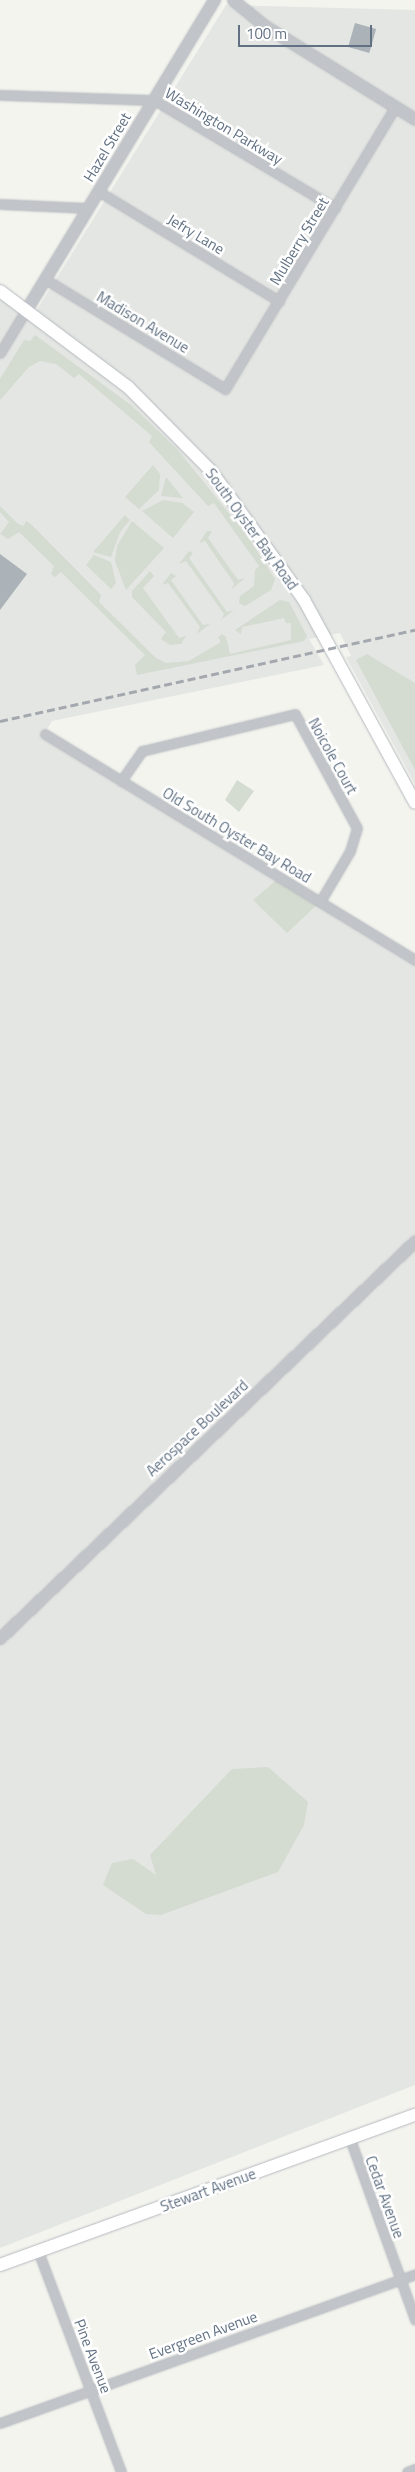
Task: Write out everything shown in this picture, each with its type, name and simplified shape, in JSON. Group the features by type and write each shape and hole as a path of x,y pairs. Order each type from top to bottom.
{"main road":[{"name":"South Oyster Bay Road","path":"0,290 154,410 184,440 238,506 304,600 415,803"},
{"name":"Stewart Avenue","path":"0,2265 415,2115"}],"street":[{"name":"Hazel Street","path":"26,310 214,0"},
{"path":"233,0 265,26 415,119"},
{"name":"Washington Parkway","path":"0,95 154,100 335,208"},
{"name":"Mulberry Street","path":"225,389 395,107"},
{"name":"Jefry Lane","path":"98,191 279,301"},
{"path":"0,204 88,208"},
{"name":"Madison Avenue","path":"45,279 225,389"},
{"path":"0,353 26,310"},
{"name":"Noicole Court","path":"121,781 142,751 295,714 357,828 353,846 320,902"},
{"name":"Old South Oyster Bay Road","path":"45,734 415,960"},
{"name":"Aerospace Boulevard","path":"0,1638 415,1241"},
{"name":"Cedar Avenue","path":"350,2139 415,2320"},
{"name":"Pine Avenue","path":"38,2251 121,2472"},
{"name":"Evergreen Avenue","path":"0,2423 415,2274"},
{"path":"407,2472 415,2469"}],"shaded area":[{"path":"226,5 415,10 415,784 346,657 351,656 340,633 309,639 324,665 52,721 46,731 415,957 415,2085 0,2248 0,299 30,321"},
{"path":"35,335 131,405 177,449 248,537 275,579 271,590 245,606 239,603 240,596 254,586 255,570 259,566 214,503 208,506 149,442 152,436 79,374 74,378 56,364 40,361 29,367 0,400 0,379 24,340 30,341"},
{"path":"153,465 160,474 159,490 139,509 125,497"},
{"path":"166,477 182,497 183,498 161,496"},
{"path":"163,500 182,503 194,512 173,538 142,511"},
{"path":"0,506 18,524 24,526 26,521 32,525 101,595 99,602 156,658 166,663 189,661 221,642 218,637 222,634 226,637 230,654 291,640 291,623 286,623 284,618 242,627 241,634 235,630 280,600 289,602 307,636 304,641 137,675 135,665 145,655 61,572 55,577 51,574 54,566 19,532 8,539 0,534 9,522 0,512"},
{"path":"125,515 130,520 120,532 111,557 93,552"},
{"path":"132,521 164,548 126,590 115,561 117,546"},
{"path":"207,531 212,531 208,538 238,580 245,578 232,589 234,583 205,541 199,543"},
{"path":"189,551 193,553 189,558 227,612 234,610 221,620 224,614 186,561 179,564"},
{"path":"94,555 111,562 116,583 111,589 86,565"},
{"path":"150,571 154,576 143,588 179,638 186,636 181,644 170,645 161,639 166,632 132,597 132,591"},
{"path":"171,573 176,576 171,580 203,625 210,624 197,634 200,627 168,583 162,585"},
{"path":"367,654 415,683 415,770 356,660"},
{"path":"237,780 254,791 239,812 225,800"},
{"path":"280,877 320,902 287,933 253,900"},
{"path":"268,1767 308,1802 304,1825 278,1872 161,1915 146,1914 103,1885 112,1863 133,1859 156,1875 150,1855 232,1769"}],"building":[{"path":"355,23 376,29 369,53 348,47"},
{"path":"0,554 27,574 0,610"}],"railway":[{"path":"0,721 415,630"}]}
